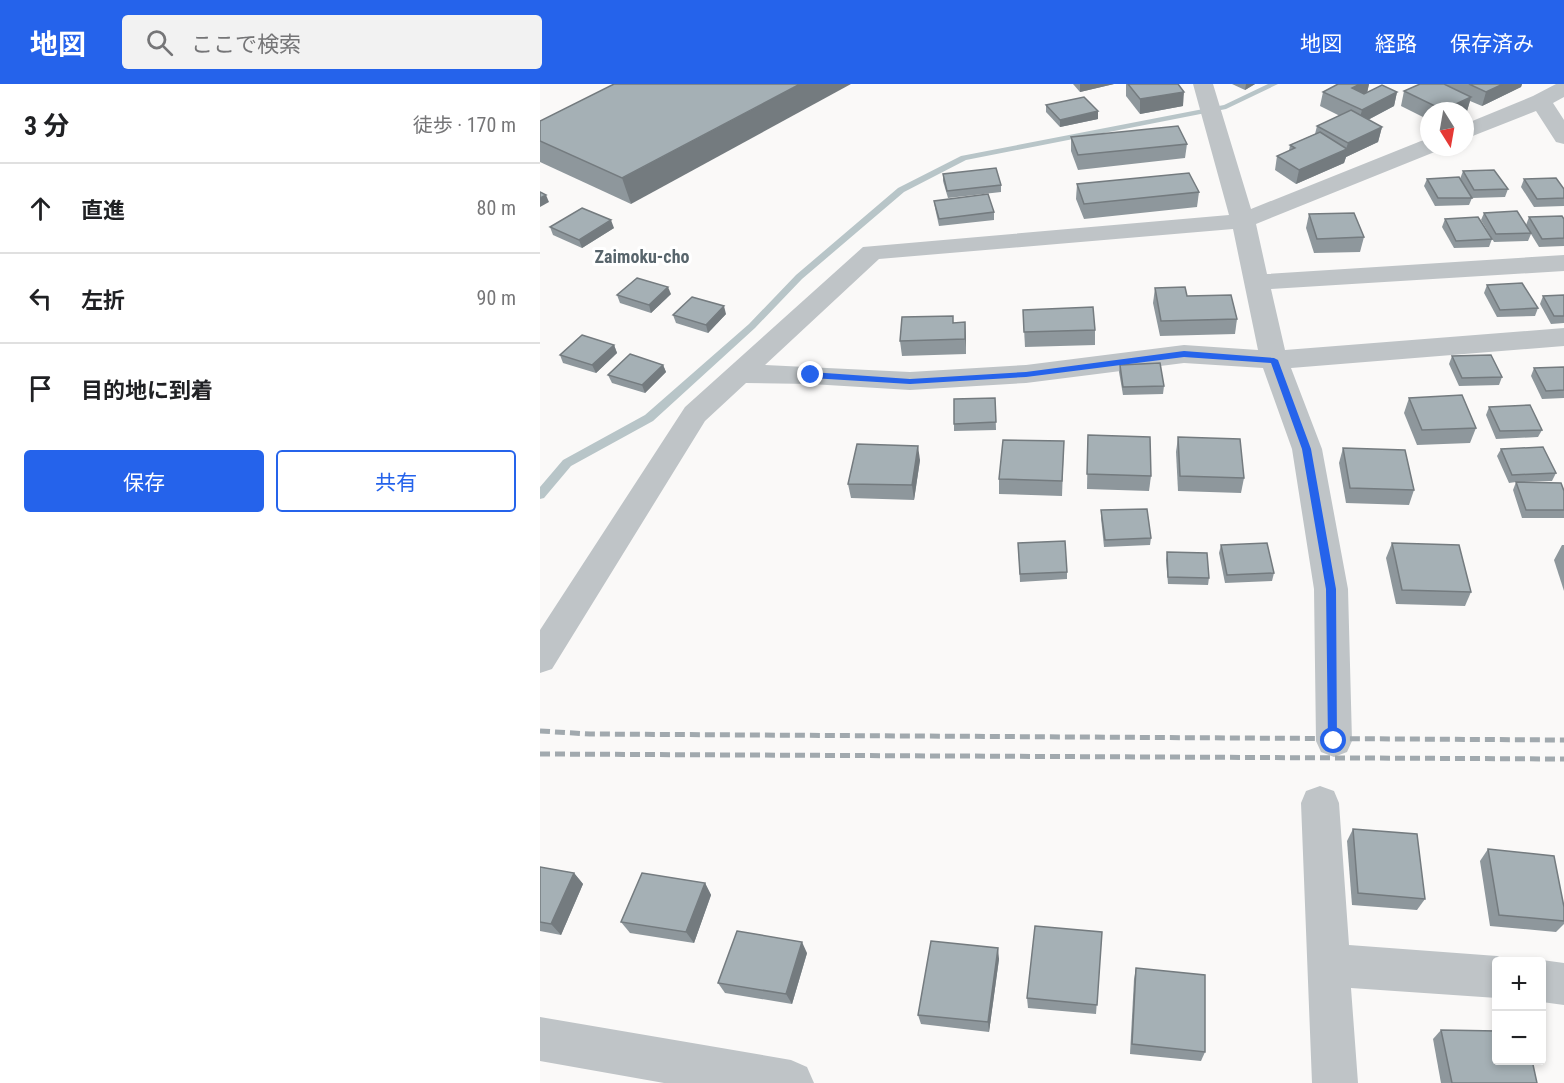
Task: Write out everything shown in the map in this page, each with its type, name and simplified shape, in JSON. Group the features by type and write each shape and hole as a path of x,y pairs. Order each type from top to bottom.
{"street":[{"path":"1474,128 1541,101 1564,88"},
{"path":"1541,101 1564,137"},
{"path":"1208,102 1243,221 1274,360 1307,449 1331,589 1334,741"},
{"path":"540,659 695,414 872,252 1243,221 1420,150"},
{"path":"1256,282 1564,263"},
{"path":"737,374 811,375 910,381 1026,374 1184,354 1274,360 1564,337"},
{"path":"1320,803 1335,1083"},
{"path":"1329,965 1492,977"},
{"path":"1546,982 1564,984"},
{"path":"540,1039 791,1083"}],"building":[{"path":"614,84 800,84 622,178 540,141 540,121"},
{"path":"1128,84 1178,84 1184,92 1140,99"},
{"path":"1338,84 1360,84 1352,88 1364,94 1382,85 1397,92 1362,110 1323,92"},
{"path":"1420,84 1444,84 1471,97 1460,102 1427,102 1404,91"},
{"path":"1469,84 1503,84 1486,92"},
{"path":"1084,97 1098,111 1060,120 1046,105"},
{"path":"1351,110 1382,127 1348,143 1317,126"},
{"path":"1178,126 1187,144 1078,155 1071,137"},
{"path":"1320,132 1347,149 1299,170 1277,156 1295,148 1290,145"},
{"path":"996,168 1001,185 947,191 943,174"},
{"path":"1494,170 1508,189 1474,190 1463,171"},
{"path":"1189,173 1199,192 1084,204 1077,184"},
{"path":"1459,177 1472,198 1438,198 1427,179"},
{"path":"1556,178 1564,189 1564,198 1537,199 1524,179"},
{"path":"988,194 994,212 939,219 934,201"},
{"path":"582,208 611,220 579,240 550,227"},
{"path":"1517,211 1531,233 1496,234 1484,213"},
{"path":"1354,213 1364,237 1317,239 1309,214"},
{"path":"1562,216 1564,238 1542,239 1529,217"},
{"path":"1478,217 1492,239 1456,241 1445,219"},
{"path":"637,278 668,287 649,305 617,295"},
{"path":"1522,283 1538,308 1500,310 1487,285"},
{"path":"1185,287 1187,296 1231,295 1237,319 1161,321 1155,288"},
{"path":"1564,295 1564,316 1554,316 1543,296"},
{"path":"692,297 724,306 706,325 673,315"},
{"path":"1093,307 1095,330 1024,332 1023,310"},
{"path":"953,316 953,323 965,322 965,339 900,341 902,317"},
{"path":"582,335 614,345 592,365 560,355"},
{"path":"630,354 663,365 642,385 608,375"},
{"path":"1491,355 1502,377 1462,378 1452,356"},
{"path":"1160,363 1164,386 1123,387 1120,365"},
{"path":"1564,367 1564,390 1546,391 1534,368"},
{"path":"1462,395 1476,428 1422,430 1409,398"},
{"path":"995,398 996,422 954,424 954,399"},
{"path":"1530,405 1542,430 1500,431 1489,407"},
{"path":"1088,435 1150,437 1151,476 1087,474"},
{"path":"1178,437 1240,439 1244,478 1180,476"},
{"path":"1003,440 1064,441 1062,481 999,479"},
{"path":"857,444 918,446 912,485 848,484"},
{"path":"1543,447 1556,473 1512,475 1501,449"},
{"path":"1343,448 1405,450 1414,490 1350,488"},
{"path":"1516,482 1561,483 1564,491 1564,510 1526,510"},
{"path":"1147,509 1151,538 1105,540 1101,510"},
{"path":"1065,541 1067,572 1020,574 1018,543"},
{"path":"1267,543 1274,573 1227,575 1221,545"},
{"path":"1392,543 1459,545 1471,592 1402,590"},
{"path":"1167,552 1207,553 1209,578 1168,577"},
{"path":"1353,829 1417,834 1425,899 1358,893"},
{"path":"1488,849 1554,856 1564,907 1564,921 1499,915"},
{"path":"540,867 574,873 551,924 540,922"},
{"path":"642,873 705,883 686,932 621,922"},
{"path":"1035,926 1102,932 1097,1005 1027,998"},
{"path":"737,931 802,942 786,994 718,983"},
{"path":"931,941 998,948 988,1022 918,1015"},
{"path":"1136,968 1205,975 1205,1052 1132,1044"},
{"path":"1441,1030 1492,1031 1492,1065 1533,1065 1537,1083 1452,1083"}],"waterway":[{"path":"540,495 567,463 649,418 752,326 799,277 901,190 964,158 1226,107 1274,84"}],"railway":[{"path":"540,731 590,734 1564,740"},
{"path":"540,754 1564,759"}],"district":[{"name":"Zaimoku-cho","path":"642,256"}],"route":[{"path":"811,375 910,381 1026,374 1184,354 1274,360 1307,449 1331,589 1334,741"}]}
